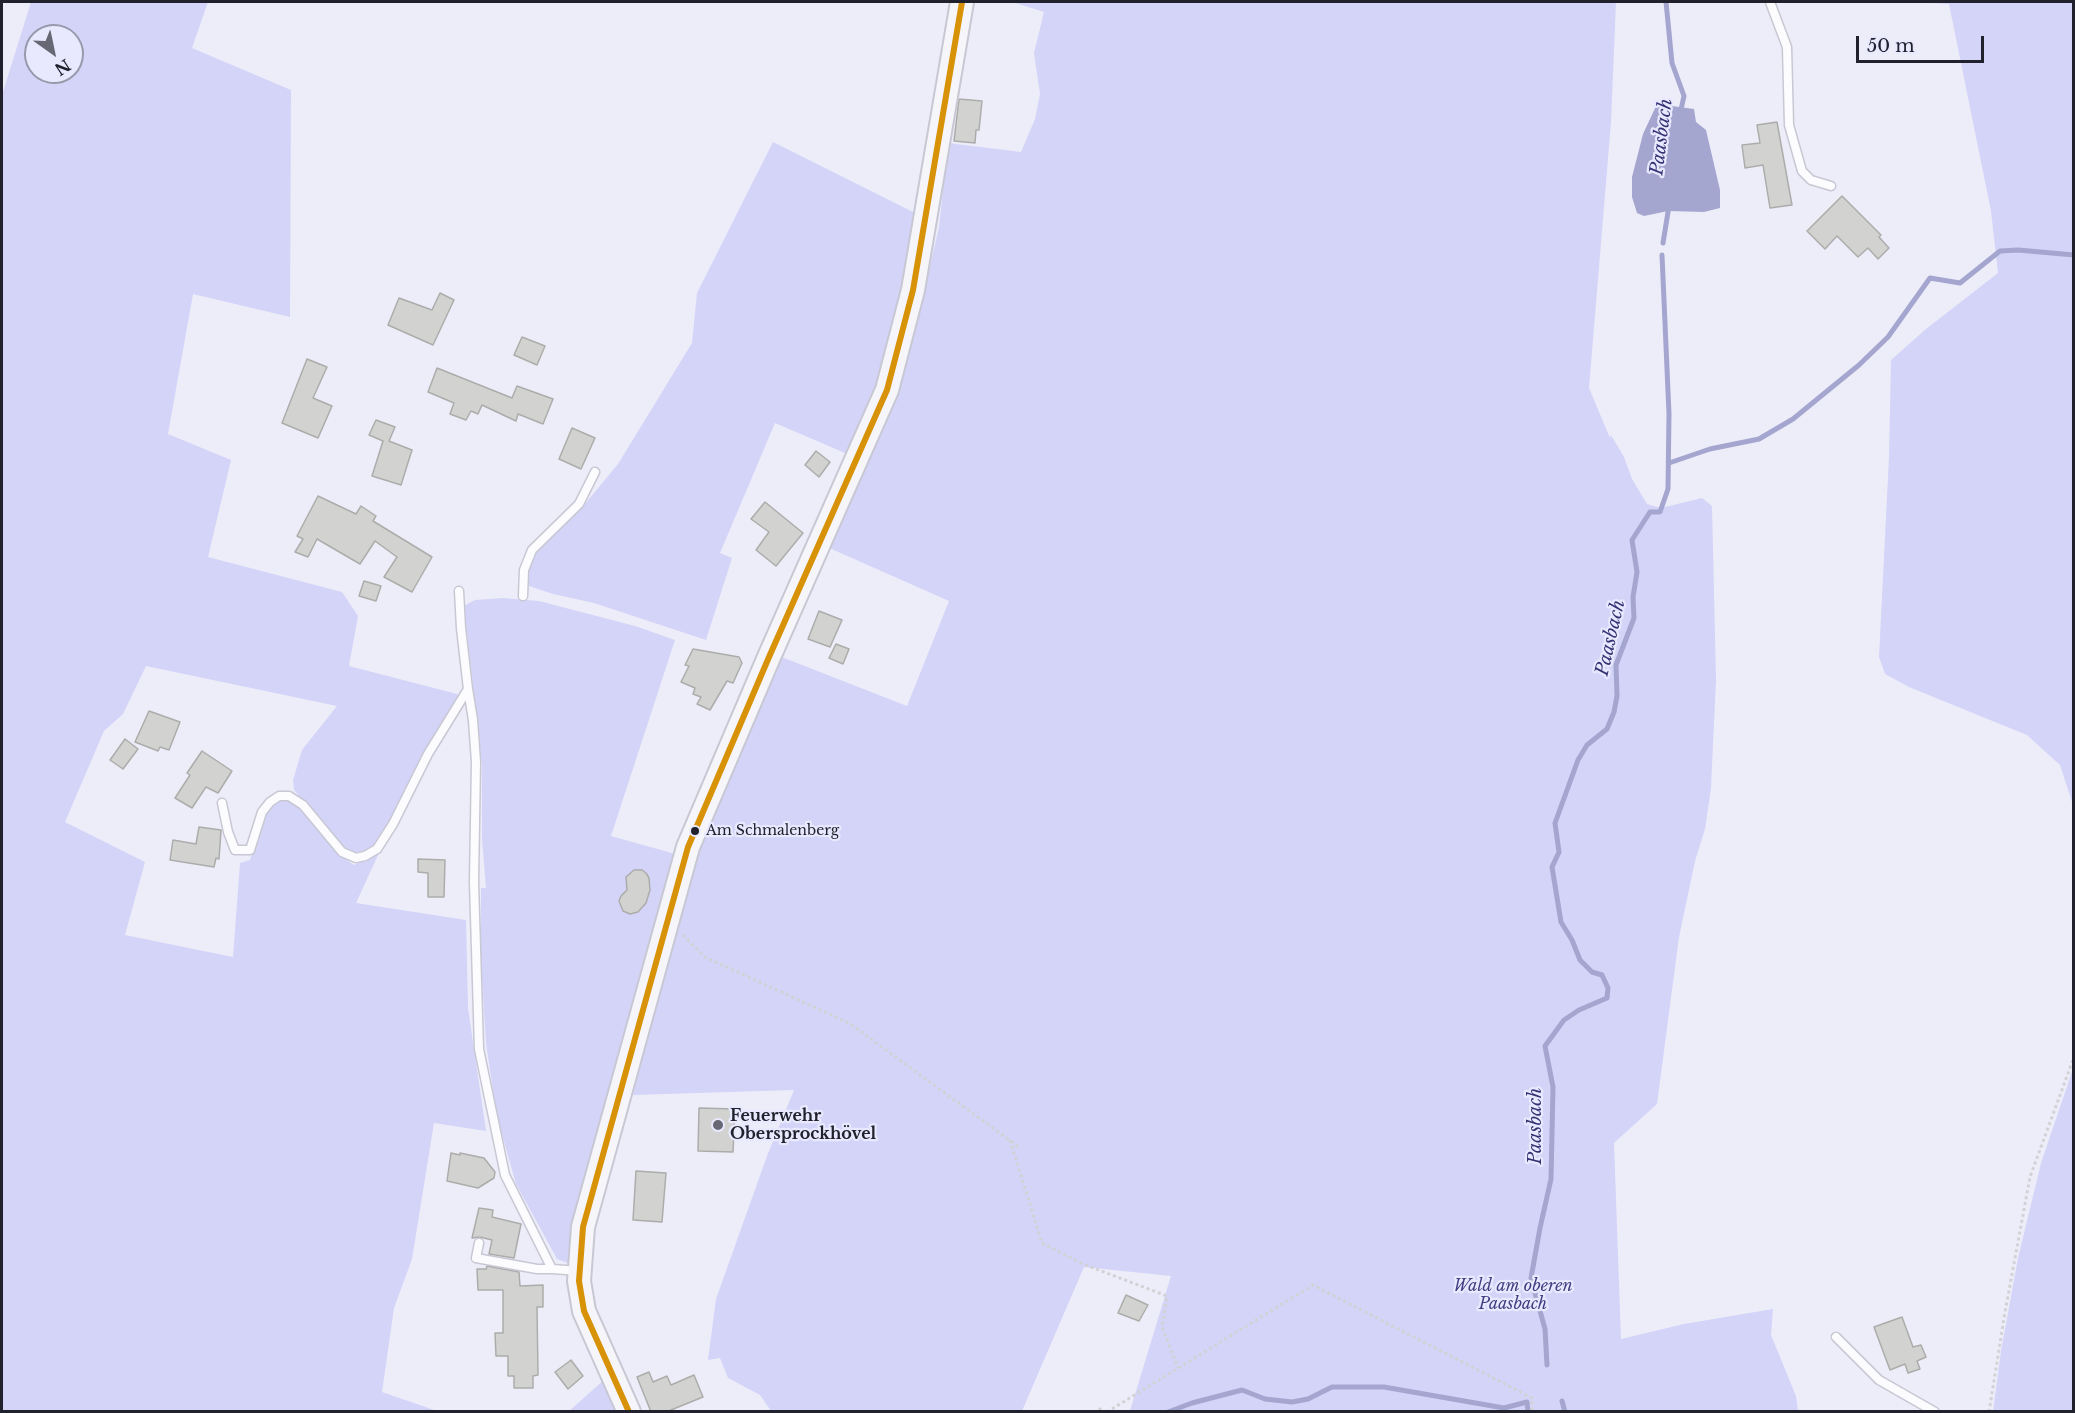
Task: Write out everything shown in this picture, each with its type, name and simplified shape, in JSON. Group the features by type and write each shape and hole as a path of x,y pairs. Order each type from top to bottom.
{"street":[{"path":"629,1412 584,1311 579,1281 583,1227 688,847 768,657 887,390 913,290 962,2"}],"lane":[{"path":"1770,2 1787,47 1789,125 1802,171 1811,180 1831,186"},
{"path":"523,596 524,570 532,550 579,504 595,472"},
{"path":"459,591 460,628 473,720 476,762 474,882 479,1050 505,1175 552,1269"},
{"path":"222,803 228,832 235,850 250,850 266,807 279,796 289,796 303,805 342,852 356,858 365,856 377,849 393,824 428,754 468,689"},
{"path":"479,1243 476,1258 537,1269 580,1271"},
{"path":"1836,1337 1879,1380 1935,1412"}],"path":[{"path":"668,920 705,957 849,1023 1019,1147"},
{"path":"1989,1412 2030,1177 2073,1057"},
{"path":"1010,1140 1042,1242 1083,1264 1167,1296 1162,1327 1178,1368"},
{"path":"1107,1412 1313,1285 1532,1398 1532,1412"},
{"path":"1099,1408 1103,1412"}],"green space":[{"path":"31,2 208,2 192,48 291,90 290,317 193,294 168,434 231,460 208,557 342,592 358,616 349,666 461,695 445,718 403,801 373,847 356,854 344,849 294,790 293,780 302,750 337,706 146,666 123,714 104,731 65,822 145,862 125,935 233,957 240,863 250,860 264,816 273,805 289,800 304,812 337,853 354,865 379,853 356,903 466,920 468,1008 486,1131 434,1123 412,1259 394,1308 382,1392 437,1411 2,1411 2,95 24,24 24,84 84,84 84,24 24,24"},
{"name":"Wald am oberen Paasbach","path":"1012,2 1616,2 1611,122 1589,388 1610,438 1611,435 1647,504 1661,508 1702,498 1712,506 1716,680 1711,788 1705,829 1695,861 1679,937 1657,1104 1614,1143 1621,1339 1684,1324 1773,1309 1771,1335 1796,1396 1798,1411 1130,1411 1171,1276 1084,1267 1022,1411 771,1411 760,1395 728,1378 720,1358 708,1360 716,1299 767,1156 794,1090 633,1095 693,858 779,656 907,706 949,601 827,547 925,288 939,227 948,143 1021,152 1035,119 1040,94 1034,53 1044,12"},
{"path":"1915,2 2073,2 2073,805 2060,765 2027,735 1909,687 1885,674 1879,657 1889,457 1891,360 1926,329 1998,273 1991,211 1949,4"},
{"path":"773,142 917,214 904,290 879,388 852,456 775,423 720,553 732,558 706,640 594,603 529,586 527,570 538,550 579,511 618,464 692,343 697,293"},
{"path":"503,598 539,601 635,626 675,640 611,836 679,855 573,1265 557,1259 516,1184 497,1117 486,1043 481,960 481,888 486,888 482,839 482,765 464,606 475,600"},
{"path":"2073,1069 2073,1411 1993,1411 2018,1258 2041,1163"},
{"path":"606,1378 618,1412 568,1412"}],"water":[{"path":"1657,104 1694,109 1696,122 1706,130 1720,190 1720,208 1704,212 1668,211 1644,216 1637,213 1632,197 1632,177 1643,134"}],"building":[{"path":"959,99 982,101 979,130 976,130 975,143 954,141"},
{"path":"1777,122 1792,205 1770,208 1763,165 1745,168 1742,145 1760,143 1757,125"},
{"path":"1842,196 1881,235 1879,237 1889,248 1878,259 1868,248 1858,257 1837,236 1825,249 1807,231"},
{"path":"440,293 454,300 433,345 388,325 399,298 432,310"},
{"path":"522,337 545,346 537,365 514,355"},
{"path":"307,359 327,367 313,398 332,406 318,438 282,423"},
{"path":"437,368 512,398 517,386 553,399 543,424 518,414 516,421 482,405 478,414 471,411 466,420 450,414 454,403 428,392"},
{"path":"376,420 395,427 389,441 412,450 401,485 372,476 383,441 369,435"},
{"path":"572,428 595,438 581,469 559,459"},
{"path":"816,451 830,462 819,477 805,465"},
{"path":"318,496 356,514 361,506 376,516 373,521 432,557 412,592 384,577 397,557 375,541 360,564 317,539 308,557 295,552 303,539 297,536"},
{"path":"765,502 803,533 776,566 756,550 769,532 751,519"},
{"path":"364,581 381,586 376,601 359,596"},
{"path":"819,611 842,620 830,647 808,639"},
{"path":"836,644 849,649 843,664 829,658"},
{"path":"693,649 739,657 742,663 733,683 727,681 710,710 697,704 701,697 693,694 695,688 681,682 689,666 685,665"},
{"path":"149,711 180,722 169,750 160,747 158,751 135,742"},
{"path":"125,739 138,749 123,769 110,760"},
{"path":"202,751 232,771 218,793 206,787 192,808 175,798 190,775 187,773"},
{"path":"199,827 221,830 219,859 216,858 214,867 170,860 173,840 196,844"},
{"path":"418,859 445,860 444,897 428,897 428,873 418,872"},
{"path":"634,870 642,870 646,873 650,890 646,903 638,912 630,914 623,911 619,901 627,890 626,877"},
{"path":"699,1108 735,1109 733,1152 698,1151"},
{"path":"451,1153 484,1158 495,1172 494,1178 478,1188 447,1181"},
{"path":"636,1171 666,1173 662,1222 633,1220"},
{"path":"479,1208 493,1210 492,1217 521,1224 514,1258 489,1254 492,1240 472,1238"},
{"path":"487,1266 519,1272 520,1286 543,1285 543,1307 537,1307 538,1375 533,1376 533,1388 514,1388 514,1376 508,1376 508,1356 496,1356 495,1333 503,1333 503,1290 478,1290 477,1269 486,1269"},
{"path":"1126,1295 1148,1305 1139,1321 1118,1313"},
{"path":"1902,1317 1913,1347 1921,1345 1926,1357 1917,1361 1920,1369 1908,1373 1905,1364 1890,1370 1874,1327"},
{"path":"571,1360 583,1376 568,1389 555,1372"},
{"path":"649,1372 653,1382 667,1376 671,1385 694,1375 703,1397 666,1412 651,1412 637,1377"}],"waterway":[{"name":"Paasbach","path":"1666,2 1672,63 1684,96 1680,114"},
{"name":"Paasbach","path":"1663,243 1669,206"},
{"path":"1669,463 1710,449 1759,439 1793,419 1859,365 1888,337 1930,278 1960,283 2000,251 2018,250 2074,255"},
{"name":"Paasbach","path":"1547,1365 1545,1329 1531,1278 1551,1179 1553,1087 1545,1046 1564,1020 1579,1010 1607,998 1608,988 1602,975 1592,972 1580,960 1561,922 1552,867 1559,852 1555,823 1578,760 1587,745 1607,729 1614,712 1617,696 1616,665 1634,618 1633,597 1637,572 1632,540 1650,512 1660,512 1668,489 1669,414 1662,255"},
{"path":"1168,1412 1242,1390 1265,1399 1292,1402 1308,1399 1332,1387 1384,1387 1504,1408 1527,1402 1528,1412"},
{"name":"Paasbach","path":"1562,1401 1565,1412"}],"transit line":[{"path":"629,1412 584,1311 579,1281 583,1227 688,847 887,390 913,290 962,2"}],"place":[{"name":"Am Schmalenberg","path":"695,831"},
{"name":"Feuerwehr Obersprockhövel","path":"718,1125"}]}
